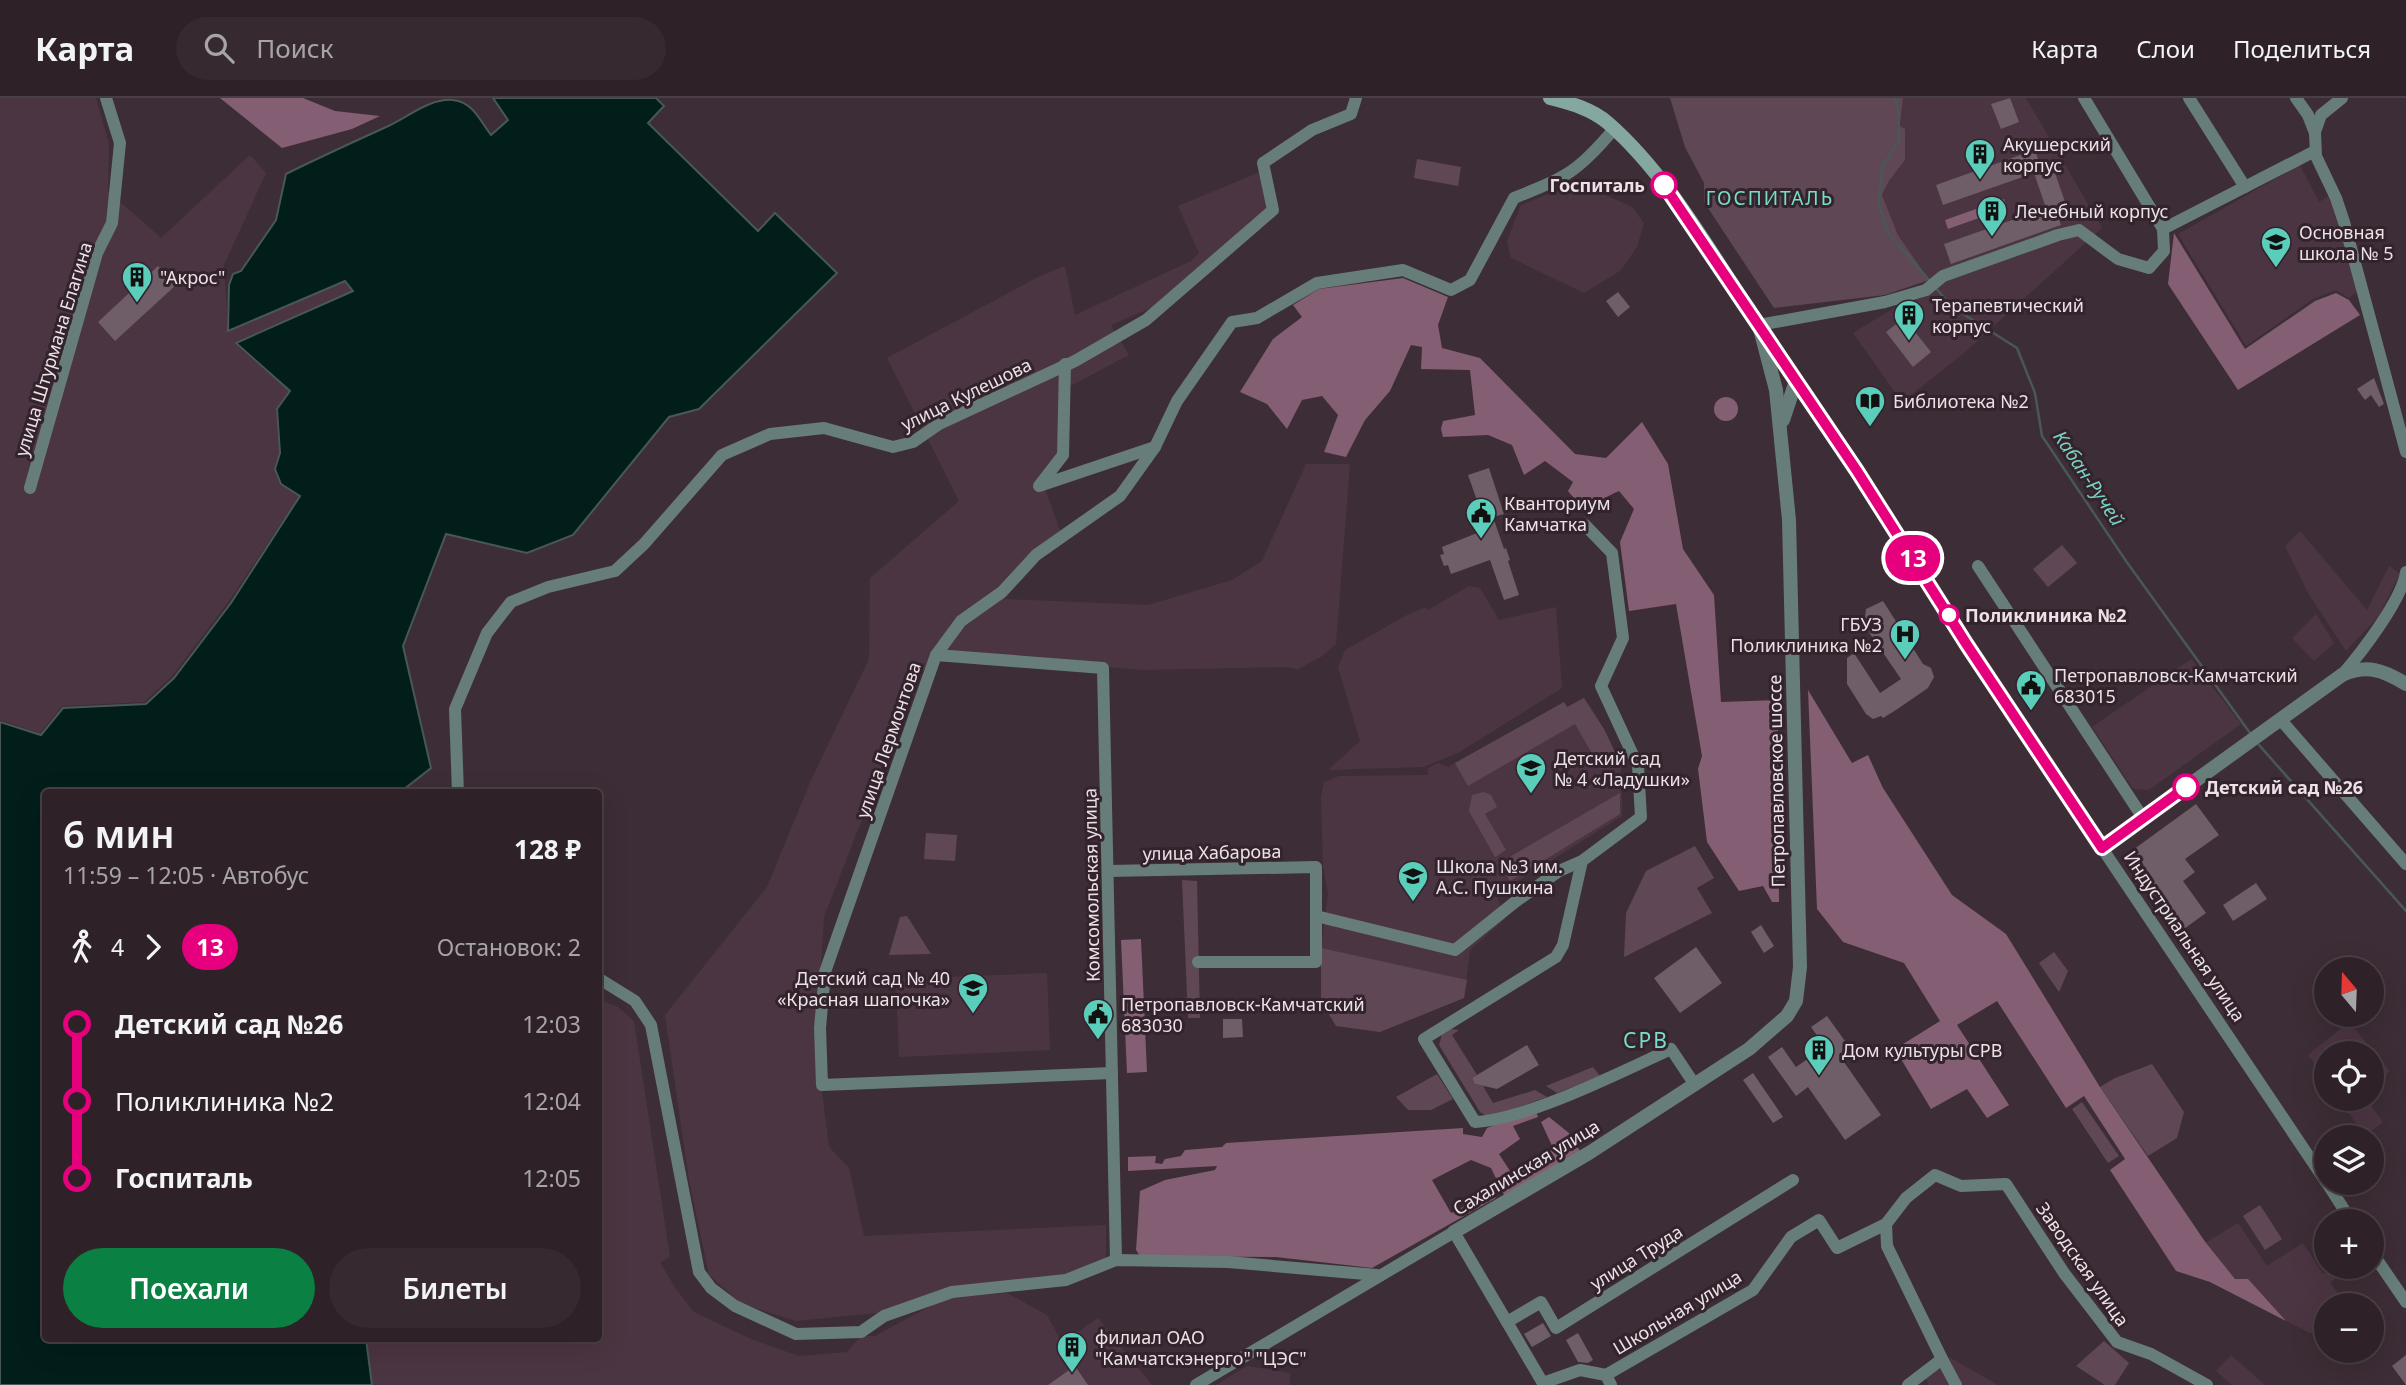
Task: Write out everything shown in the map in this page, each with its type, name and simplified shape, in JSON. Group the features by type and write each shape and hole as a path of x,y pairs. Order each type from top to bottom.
{"main road":[{"name":"Петропавловское шоссе","path":"1550,98 1570,100 1614,129 1664,185 1759,325"}],"street":[{"name":"улица Штурмана Елагина","path":"30,488 97,253 112,222 120,143 106,98"},
{"name":"улица Кулешова","path":"458,789 455,709 487,633 511,602 548,587 615,570 644,544 722,455 770,434 824,428 893,447 913,442 939,424 1065,364 1146,320 1273,210 1263,163 1312,130 1351,114 1356,98"},
{"path":"1759,325 1885,302 1931,286 1943,276 2058,235 2080,230 2118,259 2149,268 2164,251 2163,229 2084,98"},
{"path":"2189,98 2245,187"},
{"path":"2296,98 2308,115 2315,133"},
{"path":"2342,98 2321,115 2315,133 2315,152 2336,198 2352,247 2406,452"},
{"name":"улица Лермонтова","path":"1112,1073 822,1085 820,1028 825,972 936,655 961,621 1002,592 1036,555 1120,496 1155,447 1177,401 1232,322 1257,318 1317,283 1403,270 1451,290 1470,280 1514,198 1565,178 1588,160 1614,129"},
{"path":"2163,229 2315,152"},
{"name":"Индустриальная улица","path":"1759,325 2102,848 2314,1164"},
{"name":"Петропавловское шоссе","path":"1759,325 1776,390 1789,520 1798,925"},
{"path":"1065,364 1063,455 1039,486 1155,447"},
{"path":"1776,390 1782,377 1792,377 1780,435"},
{"path":"1784,418 1796,408 1813,406"},
{"path":"1198,962 1316,962 1316,916 1455,950 1515,902 1559,871 1582,860 1641,817 1638,766 1601,686 1623,638 1612,553 1585,525"},
{"path":"1978,566 2143,818"},
{"path":"2102,848 2342,675 2367,643 2400,590 2406,572"},
{"name":"Комсомольская улица","path":"936,655 1103,668 1116,1259"},
{"path":"2342,675 2367,668 2385,671 2406,684"},
{"path":"2280,719 2406,863"},
{"path":"1582,860 1563,944 1556,957 1424,1039 1475,1122 1489,1121 1537,1106 1671,1049 1695,1085"},
{"name":"улица Хабарова","path":"1108,871 1316,867 1316,916"},
{"name":"Сахалинская улица","path":"1196,1385 1377,1275 1589,1153 1749,1049 1787,1016 1797,1001 1800,967 1798,925"},
{"path":"602,980 635,1001 651,1025 699,1272 711,1288 735,1306 796,1334 861,1332 884,1316 952,1292 1066,1280 1116,1259 1227,1262 1377,1275"},
{"name":"Школьная улица","path":"1608,1380 1753,1290 1791,1237 1819,1220 1837,1248 1885,1224 1906,1198 1935,1175"},
{"name":"Заводская улица","path":"1935,1175 1961,1186 2006,1184 2064,1273 2117,1342 2151,1354 2207,1385"},
{"name":"улица Труда","path":"1507,1322 1541,1302 1556,1328 1793,1180"},
{"path":"1885,1224 1886,1246 1956,1385"},
{"path":"1454,1232 1543,1384 1580,1370 1608,1380"},
{"path":"2384,1270 2406,1302"},
{"path":"1908,1385 1942,1359"}],"shaded area":[{"path":"0,98 96,98 109,143 108,191 161,238 250,155 266,173 224,265 228,331 345,281 352,291 234,343 289,391 276,409 279,453 274,468 280,485 299,496 229,601 172,676 144,702 62,706 40,733 0,720"},
{"path":"220,98 303,98 335,111 380,116 352,129 282,148"},
{"path":"493,98 656,98 664,106 648,123 758,231 775,213 837,273 699,409 669,417 573,535 527,553 446,534 403,646 431,768 404,789 42,789 42,1342 366,1342 372,1385 0,1385 0,722 41,735 63,708 146,704 174,678 231,603 300,496 281,484 275,469 280,453 277,409 290,391 236,343 353,291 345,281 228,331 229,285 233,274 241,271 276,220 286,174 435,102 453,100 466,104 491,135 508,120"},
{"path":"1670,98 1903,98 1900,126 1905,129 1905,160 1882,195 1898,235 1929,280 1885,295 1774,308 1704,202 1704,183 1685,147"},
{"path":"1903,98 2026,98 2102,228 1964,353 1902,402 1853,333 1897,306 1928,280 1898,235 1882,195 1905,160 1900,127"},
{"path":"1417,159 1461,167 1458,186 1414,178"},
{"name":"Основная школа № 5","path":"2300,165 2319,202 2332,194 2358,291 2349,298 2336,290 2313,299 2246,346 2178,234"},
{"path":"1260,172 1268,208 1151,308 1111,325 1129,355 1059,392 1057,474 1045,489 1061,533 998,592 1005,599 1148,605 1232,580 1262,561 1306,464 1350,464 1336,644 1321,657 1298,669 1142,670 947,653 919,673 824,917 816,1044 829,1147 849,1168 864,1236 1106,1225 1106,1260 1066,1276 952,1287 877,1313 796,1321 742,1304 709,1275 689,1180 665,1015 767,887 812,778 869,659 870,578 959,501 887,358 1036,278 1065,266 1075,315 1191,261 1199,253 1178,206"},
{"path":"1577,182 1632,207 1644,223 1637,247 1620,271 1584,293 1511,258 1507,241 1521,205"},
{"path":"2004,199 2007,208 1948,229 1945,220"},
{"path":"2174,233 2245,349 2315,301 2336,293 2349,300 2360,315 2238,390 2168,284"},
{"path":"1403,278 1448,297 1438,325 1442,348 1480,358 1575,454 1606,458 1642,422 1668,464 1683,549 1714,595 1721,702 1778,700 1779,902 1772,902 1763,886 1739,891 1707,842 1698,769 1702,756 1676,604 1629,611 1620,542 1634,509 1619,491 1592,503 1580,502 1568,491 1573,482 1545,461 1524,475 1512,445 1488,435 1443,437 1443,421 1475,415 1470,370 1421,369 1422,347 1411,345 1390,391 1365,420 1346,457 1324,452 1338,415 1322,396 1302,400 1287,429 1267,404 1240,392 1273,339 1302,317 1293,305 1319,289"},
{"path":"1726,397 1735,400 1738,409 1735,418 1726,421 1717,418 1714,409 1717,400"},
{"path":"2300,531 2367,610 2389,566 2400,574 2378,617 2346,651 2308,593 2285,546"},
{"path":"2062,545 2077,563 2048,587 2033,569"},
{"path":"1469,586 1480,588 1499,620 1556,607 1562,688 1458,753 1423,767 1328,770 1360,741 1338,667 1345,650 1407,615 1426,607 1428,610"},
{"path":"2316,614 2334,643 2314,661 2292,638"},
{"path":"2191,659 2241,724 2149,790 2133,789 2092,727"},
{"path":"1808,690 1852,763 1868,755 1883,788 1952,895 2006,934 2100,1087 2206,1243 2235,1279 2248,1279 2286,1321 2210,1282 2176,1271 2110,1170 2125,1159 2084,1096 2066,1108 1997,1001 1957,1025 2009,1105 1987,1118 1967,1089 1931,1109 1895,1049 1940,1021 1904,963 1843,942 1817,909"},
{"name":"Школа №3 им. А.С. Пушкина","path":"1584,698 1621,763 1622,816 1496,895 1506,918 1470,950 1464,998 1380,1032 1336,1026 1321,1001 1321,948 1328,894 1323,866 1321,797 1324,782 1339,776 1428,775 1428,768 1438,763 1448,767 1564,702 1567,707"},
{"path":"1584,698 1604,729 1618,759 1601,769 1575,724 1468,786 1455,763 1564,702 1567,707"},
{"path":"1484,792 1491,795 1497,807 1485,814 1506,850 1495,857 1469,811 1472,795"},
{"path":"1620,793 1620,814 1510,881 1499,863"},
{"path":"926,833 957,835 955,861 924,859"},
{"path":"1695,846 1714,878 1697,888 1712,913 1624,957 1626,913 1646,871"},
{"path":"1182,880 1197,881 1200,1018 1188,1018"},
{"path":"907,916 931,954 889,955 900,917"},
{"path":"1141,939 1147,1072 1127,1073 1121,940"},
{"path":"1321,948 1467,980 1464,998 1380,1032 1336,1026 1321,1001"},
{"path":"2054,952 2068,971 2059,992 2039,963"},
{"name":"Детский сад № 40 «Красная шапочка»","path":"1047,973 1050,1050 899,1057 896,979"},
{"path":"602,1000 618,1007 634,1021 670,1257 660,1262 694,1312 751,1339 799,1356 847,1352 861,1336 875,1336 947,1297 1007,1293 1047,1315 1062,1343 1098,1318 1152,1385 372,1385 366,1342 602,1342"},
{"path":"2343,1027 2353,1027 2365,1041 2325,1041"},
{"path":"1451,1029 1459,1030 1452,1035 1477,1075 1472,1078 1475,1084 1483,1086 1493,1103 1535,1090 1547,1097 1493,1116 1480,1112 1439,1045 1442,1034"},
{"path":"2314,1050 2314,1063 2308,1055"},
{"path":"2152,1064 2184,1112 2177,1138 2148,1156 2100,1087 2115,1078"},
{"path":"2384,1064 2390,1071 2384,1076"},
{"path":"1593,1067 1600,1076 1557,1093 1546,1086"},
{"path":"1437,1074 1453,1099 1431,1110 1408,1110 1396,1097"},
{"path":"2082,1102 2119,1156 2108,1163 2072,1109"},
{"path":"1535,1109 1538,1117 1513,1126 1520,1139 1499,1154 1512,1174 1553,1148 1541,1122 1549,1117 1569,1133 1580,1151 1505,1197 1491,1168 1471,1160 1432,1180 1451,1213 1492,1193 1496,1198 1372,1268 1276,1257 1140,1256 1136,1250 1140,1191 1165,1180 1215,1170 1217,1166 1128,1171 1128,1157 1156,1156 1155,1163 1162,1164 1165,1159 1181,1156 1185,1150 1222,1147 1226,1143 1463,1128 1463,1134 1482,1137 1487,1128"},
{"path":"2347,1111 2375,1111 2383,1122 2379,1125 2357,1125"},
{"path":"2260,1205 2282,1239 2265,1250 2243,1216"},
{"path":"2238,1223 2267,1266 2303,1243 2314,1260 2314,1279 2335,1279 2330,1283 2338,1293 2314,1293 2314,1333 2310,1333 2210,1282 2190,1252"},
{"path":"2104,1341 2129,1363 2115,1385 2105,1385 2076,1366"},
{"path":"2231,1355 2265,1385 2232,1385 2216,1371"},
{"path":"1949,1357 1998,1385 1929,1385 1925,1377"},
{"path":"1247,1366 1290,1373 1290,1385 1216,1385"}],"building":[{"path":"2010,98 2019,122 2001,129 1991,104"},
{"path":"2035,150 2042,170 2053,167 2065,202 2054,206 2061,225 1951,264 1944,244 2046,208 2034,173 1943,205 1936,185"},
{"name":"\"Акрос\"","path":"158,266 176,285 115,341 98,322"},
{"path":"1618,292 1630,307 1618,317 1606,301"},
{"name":"Терапевтический корпус","path":"1904,318 1931,352 1913,367 1886,332"},
{"path":"2374,378 2384,404 2379,407 2371,395 2365,400 2357,389"},
{"name":"Кванториум Камчатка","path":"1489,468 1504,514 1493,517 1510,560 1508,561 1519,595 1504,600 1490,560 1451,574 1440,555 1444,554 1442,547 1487,529 1468,475"},
{"name":"ГБУЗ Поликлиника №2","path":"1883,601 1923,664 1931,668 1934,677 1928,688 1883,718 1881,716 1873,719 1866,714 1847,684 1847,658 1854,653 1880,693 1901,679 1864,625 1866,609"},
{"path":"2196,804 2219,835 2185,859 2195,872 2183,881 2206,913 2181,931 2126,855"},
{"path":"2256,883 2267,899 2233,921 2223,905"},
{"path":"1761,925 1774,946 1764,953 1751,932"},
{"path":"1696,947 1722,983 1680,1013 1654,978"},
{"name":"Дом культуры СРВ","path":"1827,1016 1855,1055 1844,1062 1881,1115 1845,1140 1808,1087 1796,1096 1768,1057 1782,1047 1796,1067 1825,1047 1811,1027"},
{"path":"1223,1019 1242,1019 1243,1037 1223,1038"},
{"path":"1527,1045 1539,1065 1497,1089 1475,1084 1472,1078"},
{"path":"1753,1073 1783,1117 1773,1123 1743,1080"},
{"path":"1543,1323 1551,1336 1532,1347 1524,1334"},
{"path":"1578,1333 1593,1360 1588,1363 1578,1362 1566,1340"},
{"path":"2406,1355 2406,1385 2392,1366"},
{"name":"филиал ОАО \"Камчатскэнерго\" \"ЦЭС\"","path":"1075,1366 1088,1385 1048,1385"}],"waterway":[{"name":"Кабан-Ручей","path":"1894,98 1898,105 1899,141 1882,167 1879,204 1888,233 1930,281"},
{"name":"Кабан-Ручей","path":"1934,286 1952,307 2017,348 2035,393 2042,436 2126,561 2250,733"},
{"name":"Кабан-Ручей","path":"2259,745 2406,911"}],"bus line":[{"name":"13","path":"1664,185 1836,439 1967,645 2102,848 2186,787"}],"place":[{"name":"Акушерский корпус","path":"1980,181"},
{"name":"Госпиталь","path":"1664,185"},
{"name":"Лечебный корпус","path":"1992,238"},
{"name":"Основная школа № 5","path":"2276,269"},
{"name":"\"Акрос\"","path":"137,304"},
{"name":"Терапевтический корпус","path":"1909,342"},
{"name":"Библиотека №2","path":"1870,428"},
{"name":"Кванториум Камчатка","path":"1481,540"},
{"name":"Поликлиника №2","path":"1949,615"},
{"name":"ГБУЗ Поликлиника №2","path":"1905,661"},
{"name":"Петропавловск-Камчатский 683015","path":"2031,712"},
{"name":"Детский сад №26","path":"2186,787"},
{"name":"Детский сад № 4 «Ладушки»","path":"1531,795"},
{"name":"Школа №3 им. А.С. Пушкина","path":"1413,903"},
{"name":"Детский сад № 40 «Красная шапочка»","path":"973,1015"},
{"name":"Петропавловск-Камчатский 683030","path":"1098,1041"},
{"name":"Дом культуры СРВ","path":"1819,1077"},
{"name":"филиал ОАО \"Камчатскэнерго\" \"ЦЭС\"","path":"1072,1374"}],"district":[{"name":"ГОСПИТАЛЬ","path":"1770,198"},
{"name":"СРВ","path":"1646,1040"}]}
